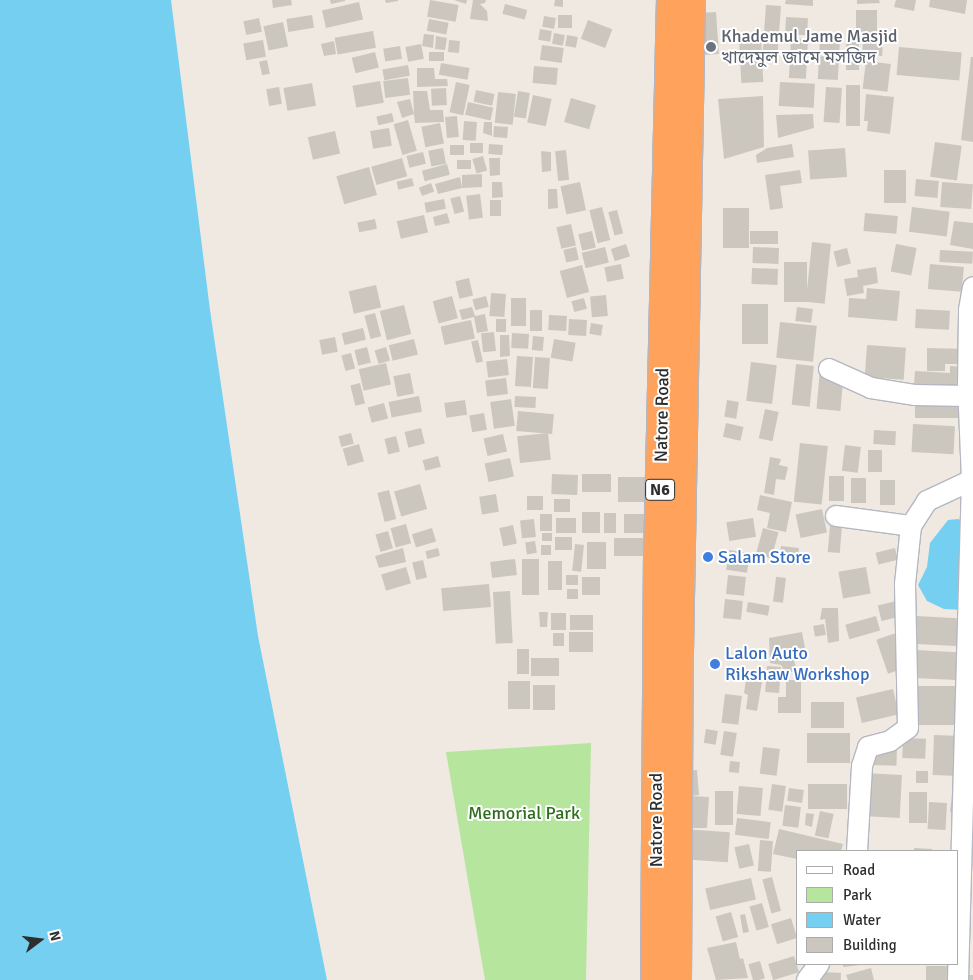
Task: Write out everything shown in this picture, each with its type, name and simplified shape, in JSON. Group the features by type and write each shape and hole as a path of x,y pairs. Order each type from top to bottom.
{"highway":[{"name":"Natore Road","path":"655,980 658,559 671,0"},
{"name":"N6","path":"677,980 679,642 691,0"}],"street":[{"path":"958,980 964,902 972,480 969,310 973,287"},
{"path":"828,369 871,388 915,395 970,389"},
{"path":"857,850 862,766 868,746 890,741 908,728 905,584 911,526 927,501 972,480"},
{"path":"836,516 911,526"},
{"path":"807,980 818,965"}],"green space":[{"name":"Memorial Park","path":"591,743 586,980 485,980 446,752"}],"water":[{"path":"0,0 171,0 210,310 258,636 327,980 0,980"},
{"path":"958,519 965,522 964,610 944,609 927,601 918,585 927,567 930,543 948,520"}],"building":[{"path":"272,0 291,0 292,5 273,8"},
{"path":"330,0 345,0 345,1 331,4"},
{"path":"385,0 398,0 398,1 386,3"},
{"path":"430,0 459,5 456,22 427,17"},
{"path":"454,0 467,0 466,4"},
{"path":"473,0 486,0 485,3 480,4 487,11 488,21 470,19"},
{"path":"555,0 563,0 563,7 554,6"},
{"path":"786,0 813,0 813,6 785,4"},
{"path":"857,0 879,0 880,3 857,4"},
{"path":"896,0 916,0 914,11 894,7"},
{"path":"930,0 967,0 965,14 929,7"},
{"path":"359,2 363,20 326,28 322,11"},
{"path":"505,4 527,10 525,20 502,14"},
{"path":"766,5 781,6 777,56 763,55"},
{"path":"856,10 877,10 877,33 856,33"},
{"path":"716,12 719,54 700,55 697,13"},
{"path":"312,15 314,28 288,32 286,19"},
{"path":"558,15 572,15 572,28 558,28"},
{"path":"544,16 556,18 554,29 542,27"},
{"path":"786,17 808,18 807,35 785,34"},
{"path":"259,18 262,32 246,35 243,21"},
{"path":"429,19 449,23 446,35 427,31"},
{"path":"588,20 612,29 605,48 581,39"},
{"path":"283,22 288,46 269,51 263,26"},
{"path":"540,29 552,31 550,42 538,40"},
{"path":"373,31 376,48 338,55 335,38"},
{"path":"554,33 565,35 563,46 552,44"},
{"path":"424,34 434,35 433,48 422,46"},
{"path":"567,35 578,37 576,48 565,46"},
{"path":"436,36 447,38 445,50 435,49"},
{"path":"761,38 763,82 741,83 739,39"},
{"path":"791,38 808,39 806,79 789,78"},
{"path":"820,38 840,39 838,80 818,79"},
{"path":"846,39 859,39 859,70 846,70"},
{"path":"263,40 266,57 246,60 243,43"},
{"path":"449,40 460,41 459,53 448,52"},
{"path":"863,40 883,41 882,56 862,55"},
{"path":"334,41 336,54 324,56 321,44"},
{"path":"421,44 424,59 408,62 405,47"},
{"path":"542,45 564,48 562,63 540,60"},
{"path":"400,46 402,59 385,61 383,49"},
{"path":"899,47 962,52 959,80 897,75"},
{"path":"375,52 379,68 356,73 352,58"},
{"path":"429,52 444,52 444,61 429,61"},
{"path":"971,57 973,57 973,142 961,140"},
{"path":"267,60 270,74 262,75 259,62"},
{"path":"866,61 891,64 887,92 863,89"},
{"path":"441,63 470,68 467,80 439,75"},
{"path":"408,65 410,76 384,80 382,70"},
{"path":"534,66 558,68 556,85 533,83"},
{"path":"417,68 434,68 435,79 447,79 448,86 417,87"},
{"path":"408,78 410,95 385,98 383,81"},
{"path":"380,81 384,103 356,108 352,86"},
{"path":"456,82 470,85 463,115 450,112"},
{"path":"780,82 815,84 814,108 779,106"},
{"path":"312,83 316,106 287,111 283,88"},
{"path":"846,85 860,85 860,126 846,126"},
{"path":"279,87 282,104 269,106 266,89"},
{"path":"826,87 842,88 840,123 824,122"},
{"path":"446,88 447,105 432,106 431,89"},
{"path":"476,90 495,94 492,106 474,102"},
{"path":"413,91 427,91 430,110 443,110 444,122 415,123"},
{"path":"518,91 530,93 526,119 514,117"},
{"path":"498,92 516,94 513,125 495,123"},
{"path":"866,94 894,97 890,134 867,131 868,121 864,121"},
{"path":"533,95 552,99 546,126 527,122"},
{"path":"763,96 764,147 724,159 718,99"},
{"path":"571,98 596,105 589,129 564,122"},
{"path":"410,99 414,114 402,118 397,102"},
{"path":"468,102 493,108 490,121 465,115"},
{"path":"392,113 394,122 378,125 376,117"},
{"path":"813,114 814,128 778,138 776,115"},
{"path":"457,116 459,137 447,138 445,117"},
{"path":"408,120 417,151 402,155 394,124"},
{"path":"464,121 477,122 476,141 463,140"},
{"path":"484,122 492,122 492,136 483,133"},
{"path":"440,123 444,144 425,147 421,127"},
{"path":"494,126 508,127 507,138 493,137"},
{"path":"389,128 392,146 373,149 370,131"},
{"path":"335,131 340,153 313,160 308,137"},
{"path":"935,142 962,146 957,180 930,177"},
{"path":"470,143 483,143 483,153 470,153"},
{"path":"489,144 503,145 502,155 488,154"},
{"path":"792,144 794,157 757,163 756,155 767,148"},
{"path":"450,145 464,145 464,155 450,155"},
{"path":"443,148 446,164 431,167 428,151"},
{"path":"845,148 847,177 810,180 808,151"},
{"path":"566,150 569,180 558,181 555,151"},
{"path":"541,151 551,152 551,171 542,172"},
{"path":"423,152 426,164 409,168 407,156"},
{"path":"483,156 487,170 477,173 472,159"},
{"path":"402,158 407,176 376,185 371,167"},
{"path":"489,158 500,158 500,175 490,176"},
{"path":"457,160 471,160 471,169 457,169"},
{"path":"447,164 450,175 425,181 422,171"},
{"path":"369,167 377,195 344,204 336,176"},
{"path":"800,170 802,183 780,186 783,208 770,210 765,175"},
{"path":"884,170 906,170 906,203 884,203"},
{"path":"482,174 482,187 462,188 462,175"},
{"path":"460,177 462,188 438,194 435,184"},
{"path":"412,178 414,186 398,190 396,182"},
{"path":"916,179 939,181 937,198 915,196"},
{"path":"492,182 502,182 503,197 492,198"},
{"path":"580,182 586,210 566,215 560,186"},
{"path":"942,182 973,184 971,209 940,207"},
{"path":"431,183 434,191 422,196 419,188"},
{"path":"548,189 557,189 558,208 548,209"},
{"path":"480,194 483,218 469,220 466,196"},
{"path":"460,196 464,211 454,214 450,199"},
{"path":"444,199 446,209 426,213 424,203"},
{"path":"490,200 501,200 501,216 490,216"},
{"path":"602,207 610,240 598,243 589,210"},
{"path":"912,207 950,212 947,236 909,232"},
{"path":"723,208 749,208 749,248 723,248"},
{"path":"617,210 623,233 615,236 608,212"},
{"path":"447,213 450,223 435,226 433,217"},
{"path":"865,213 898,216 896,234 863,231"},
{"path":"424,215 428,233 401,239 397,221"},
{"path":"375,219 377,229 359,232 357,222"},
{"path":"954,221 973,223 973,249 950,245"},
{"path":"571,224 576,245 561,249 556,227"},
{"path":"592,231 596,248 582,251 578,234"},
{"path":"750,231 778,231 778,244 750,244"},
{"path":"812,242 831,244 825,304 806,302"},
{"path":"626,244 630,256 615,261 611,249"},
{"path":"896,244 917,248 911,275 891,271"},
{"path":"576,247 579,260 566,263 563,250"},
{"path":"605,247 609,263 586,268 582,253"},
{"path":"753,247 779,248 778,264 752,263"},
{"path":"847,248 851,264 837,267 833,251"},
{"path":"940,250 973,252 972,264 939,262"},
{"path":"784,262 807,262 807,302 784,302"},
{"path":"621,264 624,279 607,282 604,267"},
{"path":"930,264 964,267 962,292 928,289"},
{"path":"582,265 589,292 567,298 560,271"},
{"path":"876,267 878,283 863,286 864,293 847,296 844,279 858,277 857,270"},
{"path":"752,268 778,269 777,285 751,284"},
{"path":"469,278 473,296 459,299 455,281"},
{"path":"376,285 381,307 354,314 349,291"},
{"path":"867,288 900,291 897,321 848,317 849,298 866,299"},
{"path":"491,293 506,294 504,317 489,316"},
{"path":"606,295 608,316 592,317 590,296"},
{"path":"452,296 458,318 439,323 433,301"},
{"path":"486,296 489,307 475,310 472,300"},
{"path":"511,298 526,298 526,326 511,326"},
{"path":"584,298 587,309 574,312 571,301"},
{"path":"742,304 768,304 768,344 742,344"},
{"path":"404,305 411,334 387,340 380,311"},
{"path":"472,307 475,316 485,314 488,331 477,333 474,317 462,320 459,310"},
{"path":"797,307 813,309 811,323 795,321"},
{"path":"916,309 950,311 949,330 915,328"},
{"path":"530,310 542,310 542,331 530,331"},
{"path":"375,313 381,336 371,339 364,316"},
{"path":"549,315 567,316 566,331 548,330"},
{"path":"496,319 506,319 506,332 496,332"},
{"path":"569,319 587,320 586,336 568,335"},
{"path":"471,320 475,339 445,345 441,326"},
{"path":"780,322 817,326 813,362 776,358"},
{"path":"591,323 603,325 601,336 589,334"},
{"path":"363,328 366,340 345,345 342,333"},
{"path":"494,332 496,351 483,352 481,333"},
{"path":"512,333 529,334 528,349 511,348"},
{"path":"500,335 509,335 510,356 500,357"},
{"path":"533,336 544,337 543,351 532,350"},
{"path":"335,337 338,352 322,355 319,340"},
{"path":"414,339 418,355 393,361 389,345"},
{"path":"554,339 576,343 572,362 551,358"},
{"path":"478,340 483,361 476,363 471,342"},
{"path":"867,345 906,348 904,380 865,377"},
{"path":"367,347 371,363 358,366 354,350"},
{"path":"386,347 390,360 379,364 375,351"},
{"path":"927,348 966,349 966,364 945,364 945,371 927,371"},
{"path":"351,353 355,368 345,371 341,356"},
{"path":"517,356 533,357 531,387 515,386"},
{"path":"535,357 550,358 548,389 533,388"},
{"path":"507,359 509,375 488,377 486,362"},
{"path":"751,362 777,365 772,404 746,401"},
{"path":"386,363 391,384 364,391 359,369"},
{"path":"796,364 814,366 810,407 792,405"},
{"path":"950,366 966,367 965,387 914,384 915,371 950,373"},
{"path":"820,369 844,371 840,411 817,409"},
{"path":"410,373 414,394 397,397 393,376"},
{"path":"506,378 508,394 487,396 485,381"},
{"path":"360,383 365,403 355,406 350,385"},
{"path":"915,390 959,390 959,418 915,418"},
{"path":"419,396 422,412 392,418 389,402"},
{"path":"515,396 536,397 535,408 514,407"},
{"path":"511,399 515,426 494,429 490,402"},
{"path":"465,400 467,415 446,418 444,403"},
{"path":"727,400 739,402 736,419 724,417"},
{"path":"384,403 388,418 372,423 368,407"},
{"path":"765,409 779,412 772,441 759,438"},
{"path":"518,411 554,414 552,434 516,431"},
{"path":"484,413 487,430 472,432 469,416"},
{"path":"726,423 744,427 740,441 723,437"},
{"path":"913,424 955,426 953,454 912,452"},
{"path":"421,428 425,444 408,448 405,432"},
{"path":"874,430 896,431 895,445 873,444"},
{"path":"351,433 354,444 341,447 338,436"},
{"path":"548,433 551,460 520,463 517,436"},
{"path":"503,434 507,452 488,456 484,438"},
{"path":"396,436 400,452 388,454 384,439"},
{"path":"800,443 828,446 822,505 794,502"},
{"path":"359,444 364,461 348,466 343,449"},
{"path":"845,445 861,447 858,473 842,471"},
{"path":"868,450 882,450 882,472 868,472"},
{"path":"438,456 441,467 425,471 423,460"},
{"path":"770,457 781,459 779,465 788,467 785,480 776,479 774,495 764,493"},
{"path":"510,458 514,477 489,482 485,463"},
{"path":"552,474 578,475 577,495 551,494"},
{"path":"582,474 611,474 611,492 582,492"},
{"path":"829,476 844,476 844,501 829,501"},
{"path":"618,477 646,477 646,502 618,502"},
{"path":"851,478 866,478 866,503 851,503"},
{"path":"880,480 895,480 895,505 880,505"},
{"path":"420,484 427,509 401,516 394,491"},
{"path":"389,490 396,519 385,522 377,493"},
{"path":"496,494 499,512 482,514 479,497"},
{"path":"760,495 792,502 786,532 767,528 770,513 757,510"},
{"path":"527,496 543,496 543,510 527,510"},
{"path":"554,499 570,499 570,512 554,512"},
{"path":"822,509 827,532 801,538 796,515"},
{"path":"582,512 600,512 600,533 582,533"},
{"path":"604,513 616,513 616,533 604,533"},
{"path":"540,514 552,514 552,531 540,531"},
{"path":"624,514 646,514 646,533 624,533"},
{"path":"556,518 576,518 576,533 556,533"},
{"path":"753,518 756,537 729,541 726,522"},
{"path":"534,519 536,537 522,538 520,520"},
{"path":"406,524 411,543 396,547 391,528"},
{"path":"513,525 517,544 503,546 499,528"},
{"path":"830,526 842,527 840,553 828,552"},
{"path":"432,528 436,541 416,548 412,534"},
{"path":"763,528 778,532 771,558 756,554"},
{"path":"388,531 393,548 380,552 376,535"},
{"path":"542,533 552,533 552,541 542,541"},
{"path":"555,537 572,537 572,550 555,550"},
{"path":"614,538 643,538 643,556 614,556"},
{"path":"535,541 537,553 527,554 525,543"},
{"path":"587,542 606,542 606,569 587,569"},
{"path":"575,544 584,545 581,572 572,571"},
{"path":"541,545 551,545 551,555 541,555"},
{"path":"781,546 799,548 797,565 779,563"},
{"path":"403,548 406,562 379,568 375,556"},
{"path":"438,548 440,556 427,559 425,551"},
{"path":"895,548 898,560 878,564 876,553"},
{"path":"729,550 750,553 747,573 726,570"},
{"path":"515,559 517,575 492,578 490,562"},
{"path":"522,559 539,559 539,595 522,595"},
{"path":"423,560 427,578 416,580 412,562"},
{"path":"548,561 562,561 562,590 548,590"},
{"path":"406,567 411,583 386,591 381,575"},
{"path":"866,567 871,594 843,598 838,572"},
{"path":"566,575 578,575 578,585 566,585"},
{"path":"728,575 746,577 744,596 726,594"},
{"path":"582,577 600,577 600,595 582,595"},
{"path":"776,577 786,578 783,603 773,602"},
{"path":"489,584 491,607 443,611 441,588"},
{"path":"567,589 578,589 578,599 567,599"},
{"path":"510,591 513,643 496,644 493,592"},
{"path":"725,599 743,601 741,620 723,618"},
{"path":"900,600 904,616 882,621 878,606"},
{"path":"748,602 770,606 768,616 746,612"},
{"path":"822,608 838,608 839,641 828,643 825,619 820,620"},
{"path":"539,612 548,612 547,627 540,627"},
{"path":"551,613 566,613 566,630 551,630"},
{"path":"570,615 593,615 593,630 570,630"},
{"path":"876,616 880,630 849,639 845,625"},
{"path":"917,616 958,618 956,646 916,644"},
{"path":"824,624 826,635 815,637 813,626"},
{"path":"569,632 593,632 593,652 569,652"},
{"path":"802,632 805,648 792,652 797,672 785,672 781,665 770,663 769,638"},
{"path":"899,632 911,666 888,674 876,640"},
{"path":"553,633 564,633 564,646 553,646"},
{"path":"517,649 529,649 529,674 517,674"},
{"path":"916,650 957,652 955,680 915,678"},
{"path":"531,658 559,658 559,676 531,676"},
{"path":"767,666 781,667 779,693 765,692"},
{"path":"747,674 763,676 757,711 746,709 748,695 744,693"},
{"path":"786,680 801,680 801,713 778,713 778,697 786,697"},
{"path":"508,681 530,681 530,709 508,709"},
{"path":"533,685 555,685 555,710 533,710"},
{"path":"912,686 958,686 958,725 912,725"},
{"path":"893,689 899,714 862,723 856,698"},
{"path":"725,694 742,696 738,725 721,723"},
{"path":"811,702 844,702 844,728 811,728"},
{"path":"706,729 718,731 716,745 704,743"},
{"path":"724,731 737,733 733,757 720,755"},
{"path":"807,733 850,733 850,763 807,763"},
{"path":"934,735 962,736 961,776 933,775"},
{"path":"903,738 926,739 925,759 902,758"},
{"path":"763,747 780,749 777,776 760,774"},
{"path":"873,749 897,750 896,766 872,765"},
{"path":"730,761 740,762 739,773 729,772"},
{"path":"697,770 699,795 690,796 709,797 707,828 689,828 683,771"},
{"path":"916,771 928,771 928,783 916,783"},
{"path":"864,773 902,775 900,818 862,816"},
{"path":"772,784 786,786 782,812 768,810"},
{"path":"808,784 847,784 847,809 808,809"},
{"path":"739,786 763,788 760,816 737,814"},
{"path":"789,788 804,790 802,803 787,801"},
{"path":"715,791 733,791 733,825 715,825"},
{"path":"909,792 927,792 927,823 909,823"},
{"path":"952,793 962,794 960,813 950,812"},
{"path":"929,802 947,803 946,830 928,829"},
{"path":"785,805 801,807 798,828 782,826"},
{"path":"820,811 834,814 828,838 815,835"},
{"path":"806,813 814,814 812,827 805,825"},
{"path":"737,818 771,822 769,839 735,835"},
{"path":"682,829 730,832 728,862 680,859"},
{"path":"779,829 843,844 841,850 796,850 796,859 773,854"},
{"path":"760,840 773,841 771,872 758,871"},
{"path":"749,844 754,865 739,869 734,847"},
{"path":"914,848 932,849 932,850 914,850"},
{"path":"772,877 781,911 771,913 762,880"},
{"path":"751,878 756,899 710,910 705,889"},
{"path":"762,903 769,927 756,931 750,907"},
{"path":"731,912 738,937 723,941 716,916"},
{"path":"745,914 749,932 743,933 740,915"},
{"path":"791,918 796,938 777,944 771,924"},
{"path":"736,942 740,959 743,958 748,978 716,980 707,948"},
{"path":"794,956 799,972 773,980 768,964"},
{"path":"760,961 765,978 753,980 748,964"},
{"path":"843,965 860,965 843,967"},
{"path":"926,966 952,966 952,980 926,980"},
{"path":"871,968 874,980 848,980 846,975"},
{"path":"816,972 841,973 841,980 816,980"},
{"path":"963,975 973,975 973,980 963,980"}],"place":[{"name":"Khademul Jame Masjid খাদেমুল জামে মসজিদ","path":"711,47"},
{"name":"Salam Store","path":"708,557"},
{"name":"Lalon Auto Rikshaw Workshop","path":"715,664"}]}
